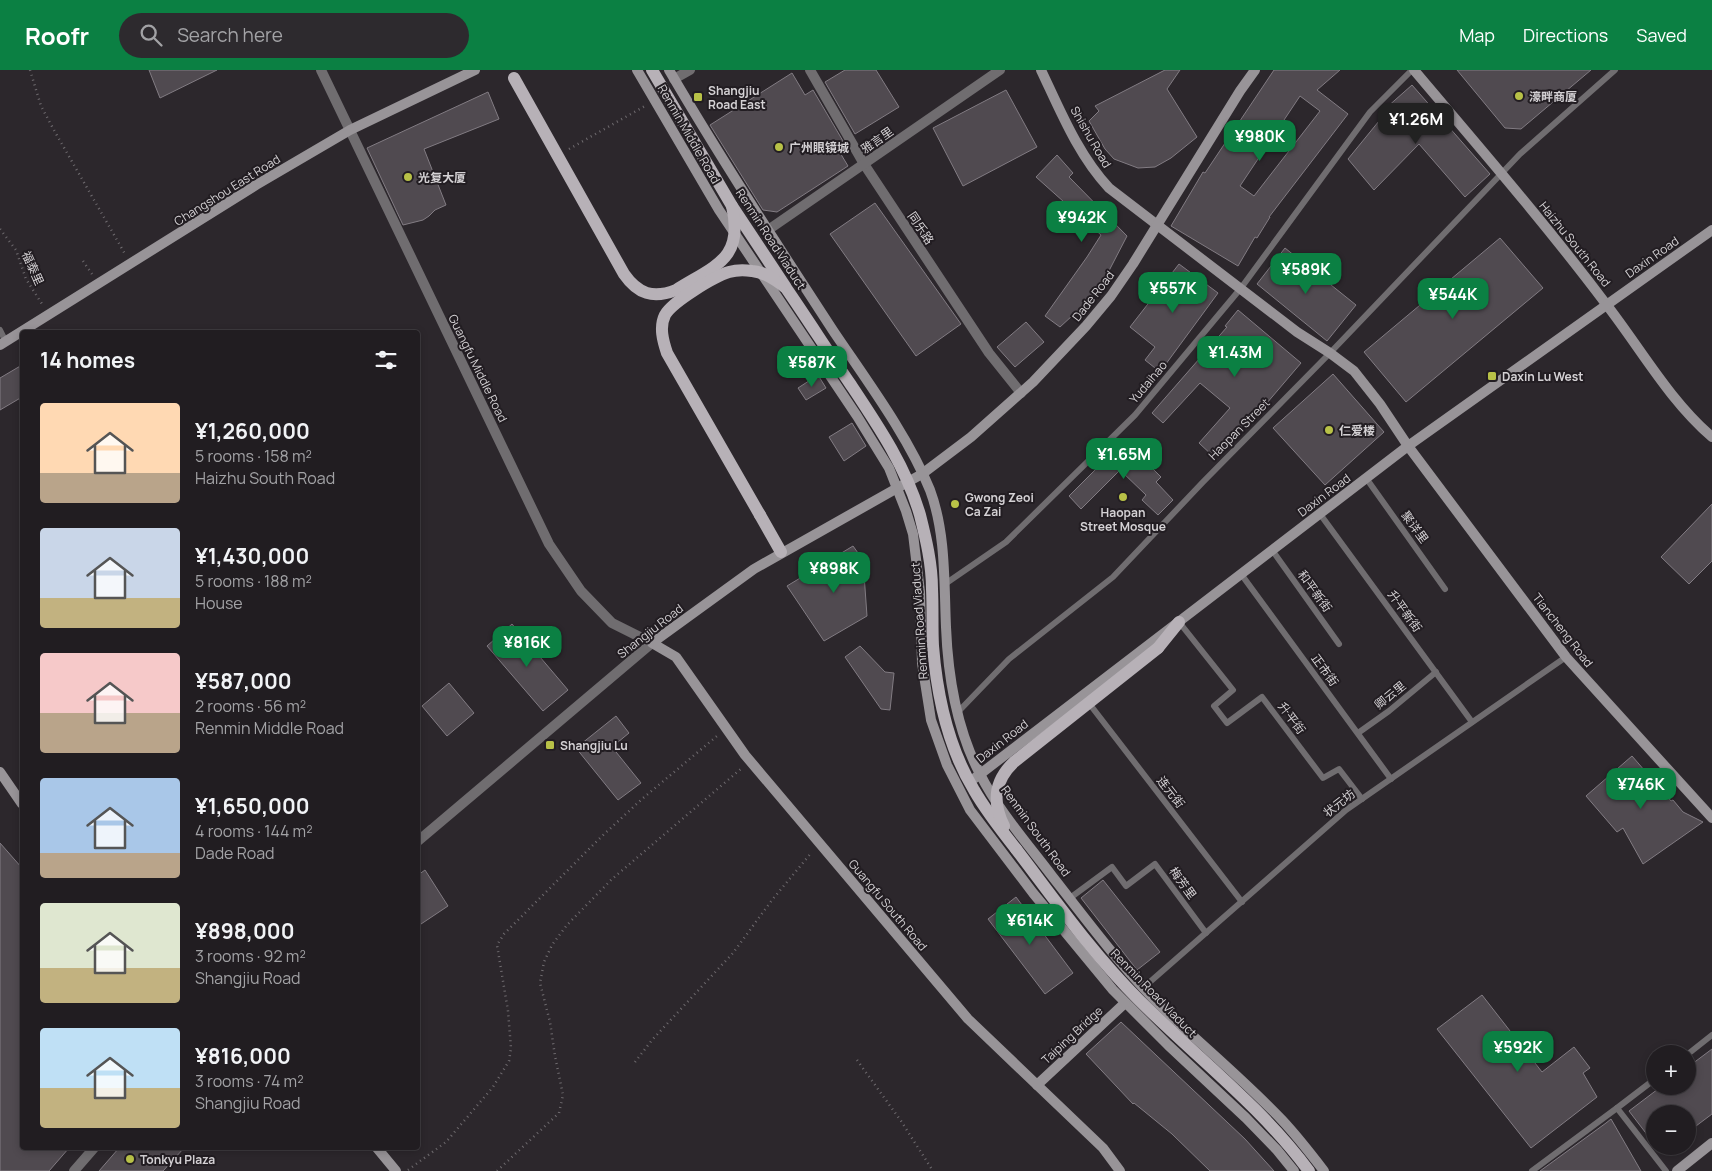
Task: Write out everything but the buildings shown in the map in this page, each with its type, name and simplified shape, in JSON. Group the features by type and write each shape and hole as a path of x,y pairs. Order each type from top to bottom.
{"main road":[{"name":"Renmin Road Viaduct","path":"652,70 732,206 887,440 906,476 920,515 930,564 933,645 940,698 945,721 960,764 973,789 1016,849 1120,981 1255,1109 1283,1138 1310,1171"},
{"path":"512,74 624,274 635,288 653,294 669,293 720,263 731,250 734,241 735,221 732,206"},
{"path":"780,552 667,353 662,338 662,324 666,315 678,301 723,274 740,270 756,271 767,275 786,288"},
{"path":"1016,849 1003,824 997,803 997,791 1005,771 1158,648 1178,622"}],"street":[{"name":"Guangfu Middle Road","path":"321,70 549,544 581,591 612,623 652,643"},
{"name":"Changshou East Road","path":"25,330 256,185 350,130 475,70"},
{"name":"Renmin Middle Road","path":"637,70 719,210 876,447 889,468 898,489"},
{"path":"671,74 690,70"},
{"name":"同乐路","path":"810,70 864,164 989,353 1021,393"},
{"name":"雅言里","path":"768,230 1000,70"},
{"name":"Shishu Road","path":"1041,70 1081,151 1095,174 1126,202 1297,332 1330,352"},
{"name":"Dade Road","path":"922,474 971,438 1021,393 1061,353 1111,296 1255,70"},
{"name":"Haizhu South Road","path":"1413,70 1546,226 1607,304 1672,396 1700,427 1712,437"},
{"name":"Renmin Middle Road","path":"671,74 768,230 894,423 922,474"},
{"name":"Daxin Road","path":"958,790 1408,446 1712,230"},
{"name":"Changshou East Road","path":"3,344 20,333"},
{"name":"Tiancheng Road","path":"1330,352 1354,371 1380,404 1408,446 1566,657 1712,818"},
{"name":"Shangjiu Road","path":"420,839 652,643 780,552 898,489 922,474"},
{"name":"Renmin South Road","path":"922,474 936,511 945,584 947,650 952,692 966,740 980,774 1010,820 1108,948 1143,988 1277,1115 1324,1171"},
{"path":"898,489 911,526 917,559 922,663 928,702 939,747 958,790 983,829 1086,959 1125,1003 1239,1111 1277,1150 1294,1171"},
{"name":"Guangfu South Road","path":"652,643 676,657 751,761 968,1019 1103,1148 1120,1171"},
{"path":"0,772 20,801"},
{"name":"Taiping Bridge","path":"1037,1086 1125,1003"},
{"path":"1677,1171 1712,1143"},
{"path":"74,1171 92,1150"},
{"path":"379,1150 396,1171"}],"lane":[{"name":"Yudaihao","path":"945,584 1006,542 1135,416 1241,288 1370,112 1413,70"},
{"name":"Haopan Street","path":"957,713 1009,659 1113,577 1520,154 1615,70"},
{"path":"0,330 3,344"},
{"name":"聚详里","path":"1366,478 1445,589"},
{"name":"升平新街","path":"1320,514 1472,722"},
{"name":"和平新街","path":"1272,550 1339,644"},
{"name":"正市街","path":"1241,574 1391,779"},
{"name":"升平街","path":"1178,622 1233,690 1214,706 1227,723 1262,696 1322,778 1339,769 1362,799"},
{"name":"状元坊","path":"1143,988 1346,810 1566,657"},
{"name":"卿云里","path":"1358,733 1389,711 1436,672"},
{"name":"连元街","path":"1082,695 1242,902"},
{"name":"梅芳里","path":"1070,898 1112,868 1126,886 1156,864 1206,933"},
{"path":"1696,1048 1712,1035"},
{"path":"1532,1171 1646,1086"},
{"path":"1617,1108 1666,1171"}],"path":[{"path":"30,70 41,106 131,264"},
{"path":"566,151 654,100"},
{"name":"福泰里","path":"0,229 16,250 26,279 49,315"},
{"path":"407,1171 446,1142 493,1087 509,1060 511,1048 508,1011 497,945 504,934 607,831 726,728"},
{"path":"497,1171 558,1114 563,1095 550,1022 540,983 544,962 552,946 568,925 612,879 751,761"},
{"path":"635,1062 652,1040 733,953 772,900 819,843"},
{"path":"857,1060 901,1121 933,1171"}],"place":[{"name":"濠畔商厦","path":"1519,96"},
{"name":"Shangjiu Road East","path":"698,97"},
{"name":"广州眼镜城","path":"779,147"},
{"name":"光复大厦","path":"408,177"},
{"name":"Daxin Lu West","path":"1492,376"},
{"name":"仁爱楼","path":"1329,430"},
{"name":"Haopan Street Mosque","path":"1123,497"},
{"name":"Gwong Zeoi Ca Zai","path":"955,504"},
{"name":"Shangjiu Lu","path":"550,745"},
{"name":"Tonkyu Plaza","path":"130,1159"}]}
